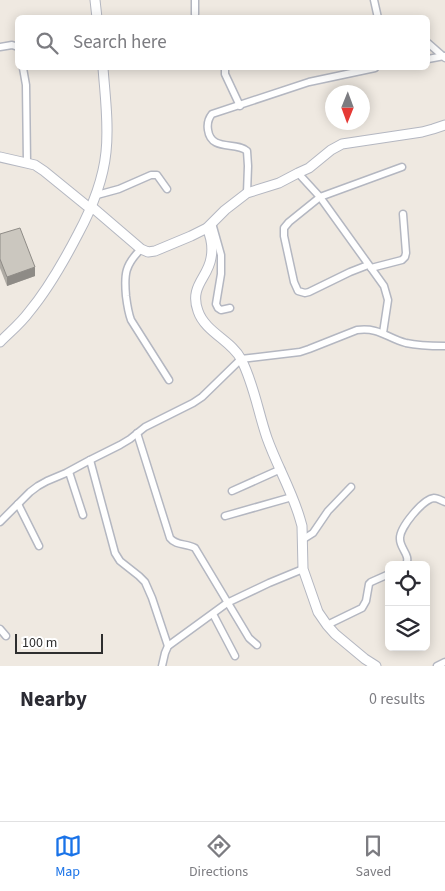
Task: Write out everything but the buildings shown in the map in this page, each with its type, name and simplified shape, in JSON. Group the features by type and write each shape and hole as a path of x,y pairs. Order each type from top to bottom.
{"street":[{"path":"95,0 97,15"},
{"path":"195,0 195,14"},
{"path":"374,0 377,15"},
{"path":"430,45 444,57"},
{"path":"0,47 15,46"},
{"path":"430,59 444,57"},
{"path":"23,70 26,86 27,163"},
{"path":"0,342 28,314 64,261 97,194 107,146 103,70"},
{"path":"226,70 225,74 240,106"},
{"path":"247,192 247,151 239,146 220,145 212,139 208,131 208,122 212,114 309,82 366,70"},
{"path":"0,157 35,165 81,202 92,207 141,249 148,252 155,251 191,236 209,226 247,192 278,183 309,168 330,150 342,144 422,132 445,125"},
{"path":"402,167 320,197 289,222 284,228 284,236 294,282 298,291 309,292 350,272 402,260 406,253 403,214"},
{"path":"298,173 320,197 384,286 388,297 383,333"},
{"path":"97,194 119,189 150,174 157,175 167,189"},
{"path":"209,226 215,256 221,264 216,304 221,310 230,308"},
{"path":"141,249 130,260 126,268 125,282 129,315 169,380"},
{"path":"215,256 198,285 196,292 198,311 204,322 236,351 241,359 257,402 267,438 300,519 303,569 318,612 327,625 365,660 376,666"},
{"path":"0,522 38,486 120,445 150,424 202,397 241,359 300,352 364,329 383,333 392,338 415,345 445,346"},
{"path":"137,433 170,538 175,543 190,545 194,548 249,638 257,645"},
{"path":"90,460 115,553 120,561 145,582 168,646"},
{"path":"232,491 281,470"},
{"path":"69,472 83,515"},
{"path":"302,540 313,533 328,511 351,488"},
{"path":"225,516 292,497"},
{"path":"408,561 400,539 409,519 430,499 437,498 445,502"},
{"path":"18,504 39,546"},
{"path":"162,666 168,646 227,603 303,569"},
{"path":"327,625 362,608 366,601 369,584 385,576"},
{"path":"213,614 235,656"},
{"path":"0,629 6,636"},
{"path":"437,666 445,662"}]}
